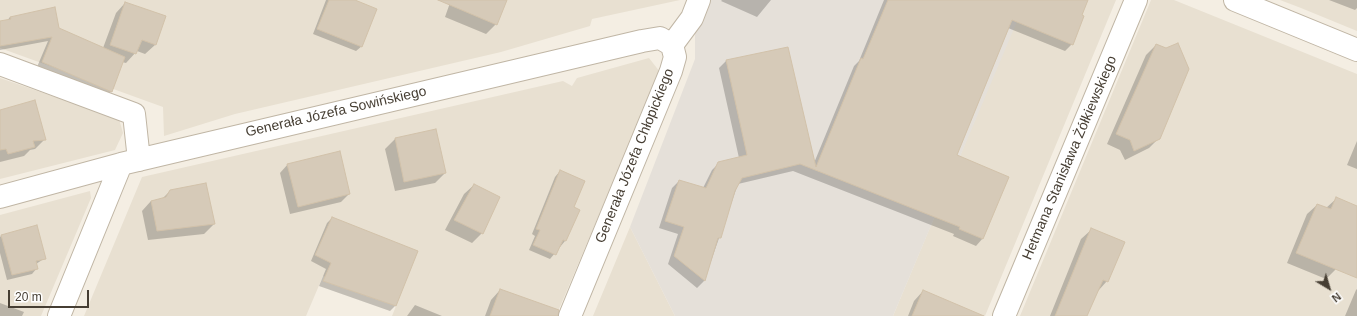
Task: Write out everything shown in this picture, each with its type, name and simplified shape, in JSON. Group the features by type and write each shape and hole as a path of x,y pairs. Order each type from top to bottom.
{"street":[{"path":"672,45 692,18 699,0"},
{"name":"Hetmana Stanisława Żółkiewskiego","path":"1004,316 1136,0"},
{"path":"1235,0 1357,50"},
{"name":"Generała Józefa Sowińskiego","path":"0,197 130,162 642,41 660,38 672,45"},
{"name":"Generała Józefa Chłopickiego","path":"570,316 672,71 675,57 672,45"},
{"path":"0,64 134,114 130,162 59,316"}],"shaded area":[{"path":"0,0 680,0 592,19 590,26 501,52 235,114 164,136 163,107 0,48"},
{"path":"703,0 1026,0 893,316 675,316 630,227 695,59 695,18"},
{"path":"1025,0 1116,0 985,316 893,316"},
{"path":"1151,0 1174,0 1357,74 1357,316 1020,316"},
{"path":"1280,0 1357,0 1357,31 1301,8"},
{"path":"649,58 660,72 556,316 392,316 396,306 323,276 306,316 84,316 142,177 563,81 572,86 577,78"},
{"path":"0,78 119,119 123,133 115,150 0,179"},
{"path":"90,191 91,198 41,316 0,316 0,215"},
{"path":"630,227 675,316 593,316"}],"building":[{"path":"329,0 355,0 377,9 362,47 317,29"},
{"path":"438,0 507,0 497,25"},
{"path":"888,0 1088,0 1082,15 1084,16 1073,45 1012,20 957,155 1009,177 983,239 959,229 960,227 800,164 742,178 735,191 721,238 718,238 705,281 674,256 684,227 665,221 679,180 706,188 718,162 747,155 726,60 788,47 816,167 861,58 863,59"},
{"path":"125,2 166,16 156,45 142,40 136,54 110,45"},
{"path":"55,7 59,28 125,57 112,92 42,62 52,37 0,46 0,21 11,19 10,17"},
{"path":"1178,43 1189,69 1160,139 1134,151 1130,140 1116,134 1156,44 1166,48"},
{"path":"35,100 46,140 33,141 35,147 8,154 6,149 0,150 0,110"},
{"path":"436,129 446,173 404,182 395,138"},
{"path":"340,151 350,194 298,207 287,164"},
{"path":"560,170 585,181 574,207 580,210 566,241 563,240 556,255 533,245 540,230 536,229"},
{"path":"206,183 215,224 157,231 151,201 166,197 170,190"},
{"path":"474,184 500,197 483,234 454,220"},
{"path":"1336,197 1357,206 1357,278 1296,253 1317,204 1331,209"},
{"path":"332,217 418,251 396,306 323,281 331,263 315,255"},
{"path":"37,225 46,259 36,261 38,269 12,275 1,235"},
{"path":"1091,228 1125,242 1108,282 1103,280 1087,316 1055,316"},
{"path":"500,289 559,310 558,316 490,316"},
{"path":"923,290 984,316 912,316"}]}
